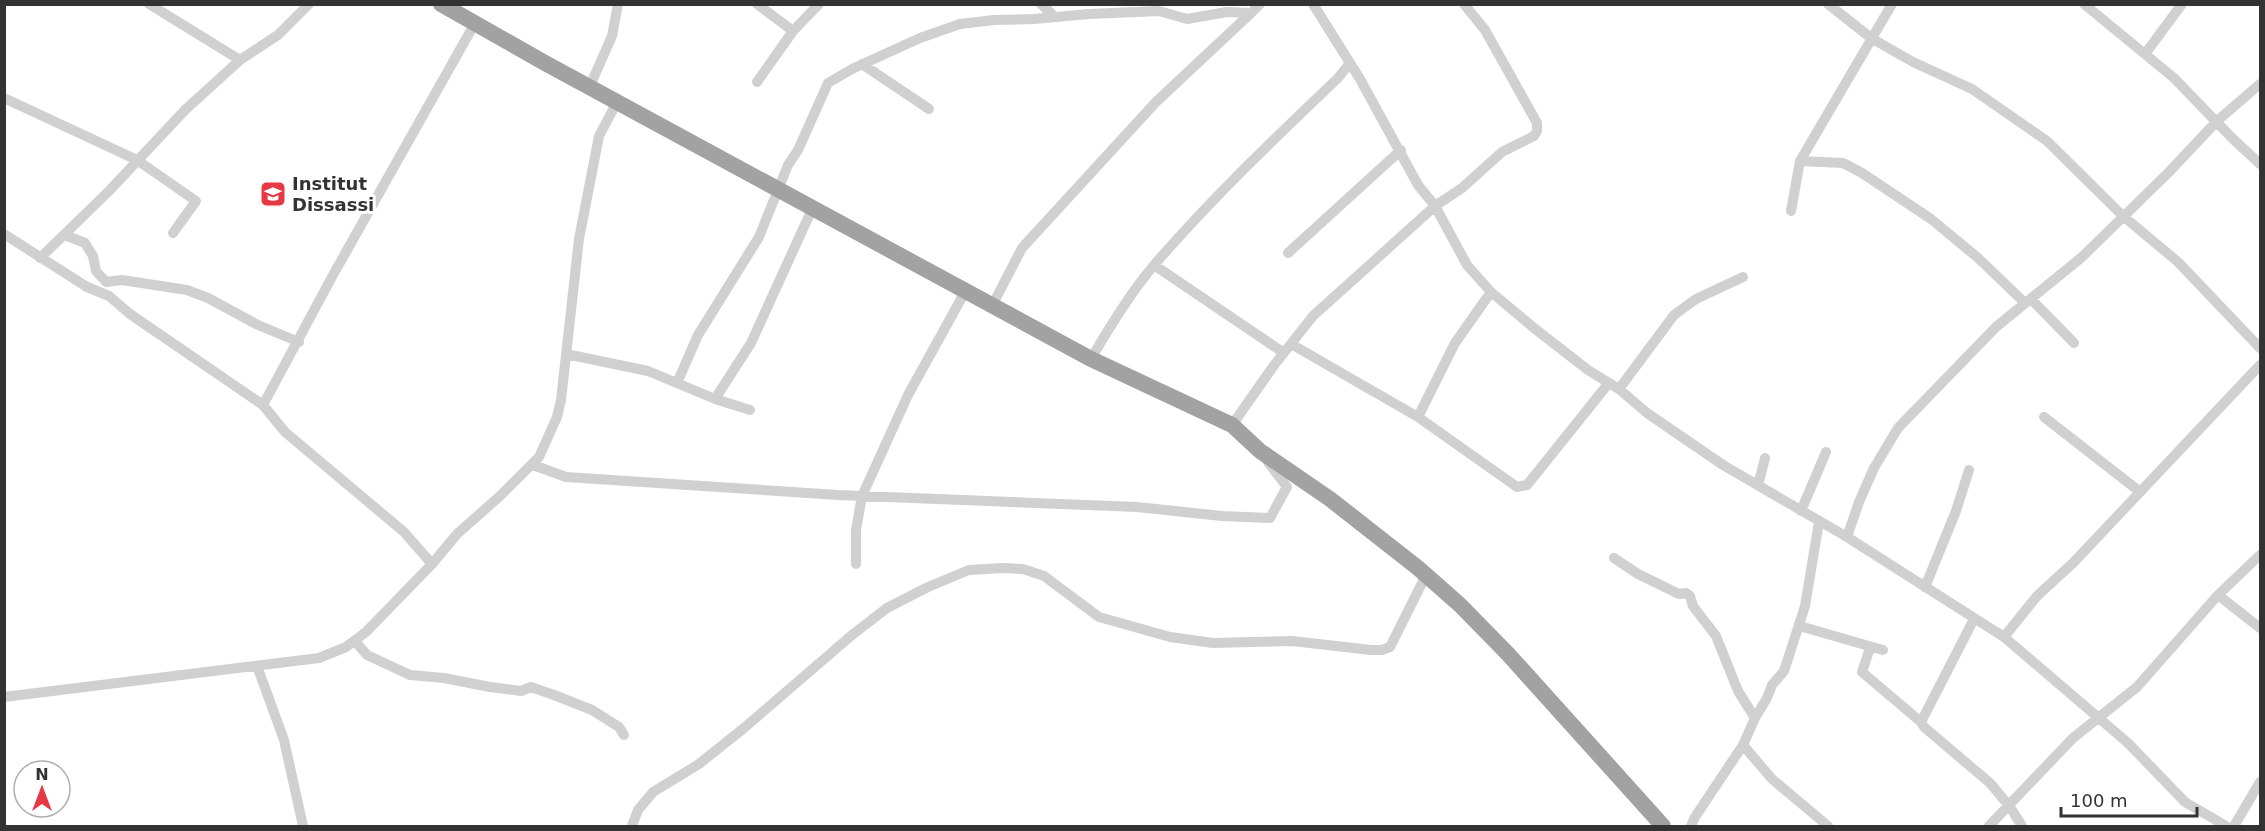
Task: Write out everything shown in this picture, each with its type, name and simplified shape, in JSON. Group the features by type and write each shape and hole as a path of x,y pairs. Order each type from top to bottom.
{"highway":[{"path":"441,4 1091,359 1232,425 1260,451 1330,499 1460,605 1508,654 1663,826"}],"street":[{"path":"148,4 240,60"},
{"path":"40,258 109,191 185,110 240,60 278,35 309,4"},
{"path":"590,86 612,36 618,4"},
{"path":"757,4 793,31"},
{"path":"757,82 793,31 819,4"},
{"path":"1041,4 1054,17"},
{"path":"993,304 1022,248 1156,102 1260,4"},
{"path":"1313,4 1401,150 1418,185 1435,206 1467,265 1491,292 1543,335 1608,384 1619,389 1647,413 1758,485 1847,537 2004,637 2128,744 2185,802 2217,825"},
{"path":"1232,425 1313,316 1435,206 1462,188 1502,152 1534,136 1537,131 1537,123 1485,30 1464,4"},
{"path":"1828,4 1871,39 1912,62 1972,89 2048,141 2123,216 2178,262 2260,348"},
{"path":"1791,211 1800,161 1892,4"},
{"path":"2084,4 2174,78 2260,164"},
{"path":"2145,54 2182,4"},
{"path":"677,383 698,335 759,237 778,188 828,83 862,64 920,38 960,24 1159,11 1187,19 1227,12 1251,13"},
{"path":"263,405 475,22"},
{"path":"1091,359 1117,315 1154,265 1246,166 1338,78 1350,63"},
{"path":"862,64 929,109"},
{"path":"1847,537 1858,502 1874,468 1898,428 1979,344 2082,256 2217,122 2260,84"},
{"path":"4,98 137,160 196,201 173,233"},
{"path":"4,697 319,658 346,647 366,632 458,534 533,465 546,444 561,400 579,239 592,167 599,136 617,102"},
{"path":"1288,253 1401,150"},
{"path":"1800,161 1843,163 1863,173 1931,219 2074,343"},
{"path":"716,399 751,343 813,207"},
{"path":"4,234 87,287 109,296 130,314 263,405 285,432 404,532 432,564"},
{"path":"65,235 85,243 93,256 96,272 106,282 122,280 187,290 298,342"},
{"path":"1154,265 1287,348 1418,417 1517,487 1527,484 1608,384"},
{"path":"1619,389 1674,315 1696,299 1743,277"},
{"path":"856,564 856,530 862,496 908,395 966,290"},
{"path":"1418,417 1455,343 1491,292"},
{"path":"566,354 648,371 716,399 750,410"},
{"path":"2004,637 2037,596 2073,563 2139,490 2260,364"},
{"path":"2044,417 2139,490"},
{"path":"533,465 566,477 862,496 1137,507 1222,516 1270,518 1287,487 1260,451"},
{"path":"1801,511 1827,452"},
{"path":"1758,485 1765,458"},
{"path":"1925,587 1956,512 1969,470"},
{"path":"1691,826 1695,816 1743,745 1772,685 1784,671 1805,606 1819,522"},
{"path":"1989,826 2010,807 2073,738 2138,687 2218,595 2260,555"},
{"path":"1614,558 1638,574 1680,594 1686,593 1690,596 1693,606 1716,636 1738,691 1755,718"},
{"path":"632,826 638,810 652,792 699,764 887,608 969,570 1023,569 1044,576 1100,617 1170,637 1213,643 1292,641 1371,650 1382,650 1390,646 1426,575"},
{"path":"2218,595 2260,628"},
{"path":"1922,722 1974,619"},
{"path":"1798,628 1803,627 1883,650"},
{"path":"355,641 367,655 410,675 444,678 521,691 531,687 554,695 592,710 619,727 624,735"},
{"path":"1870,648 1863,672 1990,783 2022,826"},
{"path":"257,666 284,740 303,826"},
{"path":"1743,745 1772,779 1828,826"},
{"path":"2234,826 2260,782"}],"place":[{"name":"Institut Dissassi","path":"273,194"}]}
